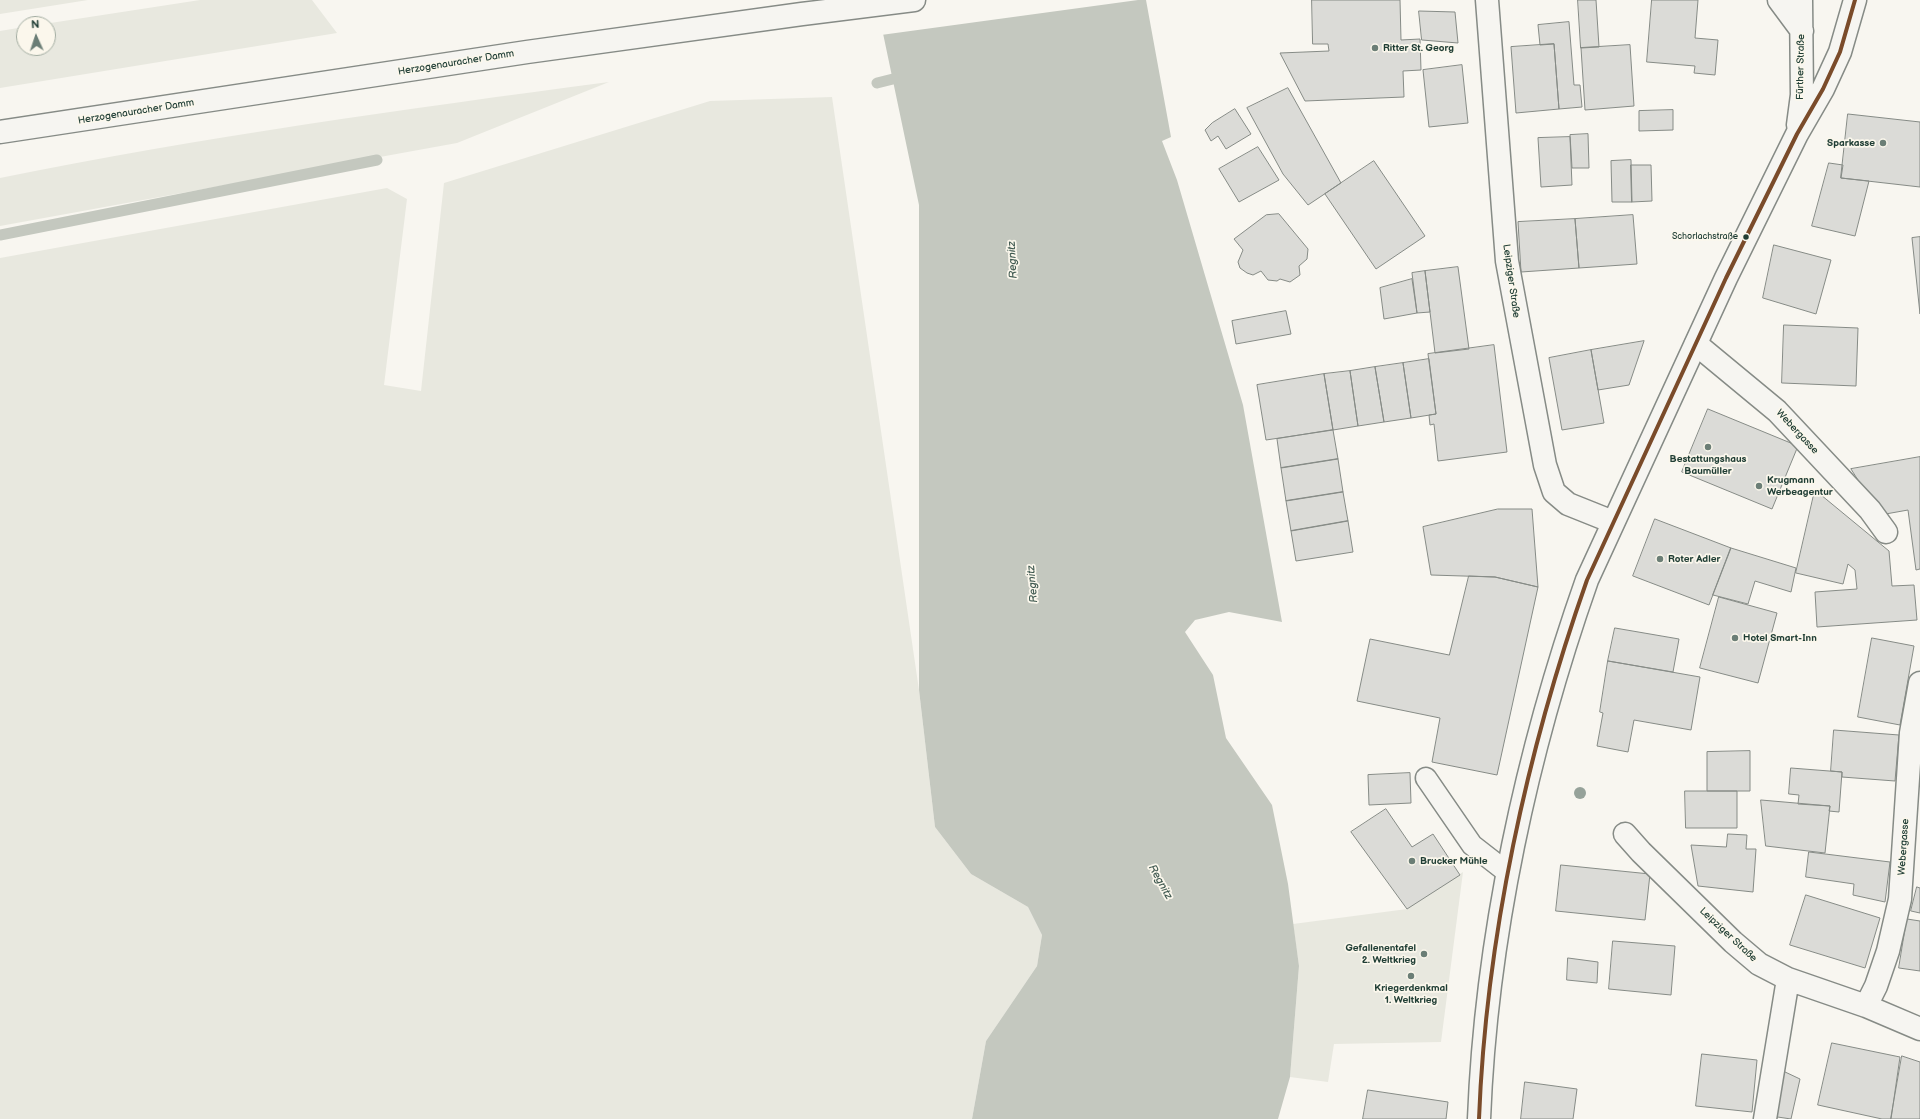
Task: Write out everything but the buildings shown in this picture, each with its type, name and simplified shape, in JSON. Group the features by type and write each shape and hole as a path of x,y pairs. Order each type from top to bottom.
{"street":[{"name":"Herzogenauracher Damm","path":"1,132 527,52 914,0"},
{"name":"Leipziger Straße","path":"1486,0 1507,261 1545,465 1554,492 1568,504 1613,522"},
{"path":"1779,0 1802,31"},
{"name":"Fürther Straße","path":"1797,134 1802,95 1801,0"},
{"name":"Fürther Straße","path":"1479,1119 1483,1038 1501,910 1522,809 1556,670 1587,580 1726,278 1797,134 1823,89 1840,52 1855,0"},
{"name":"Webergasse","path":"1696,344 1777,411 1870,510 1886,532"},
{"name":"Webergasse","path":"1866,1006 1876,986 1888,951 1900,899 1909,790 1911,733 1920,683"},
{"name":"Leipziger Straße","path":"1625,834 1641,852 1733,942 1759,964 1788,979 1866,1006 1920,1029"},
{"path":"1765,1119 1788,979"}],"lane":[{"path":"1426,778 1472,845 1508,873"}],"shaded area":[{"path":"0,0 88,0 0,14"},
{"path":"200,0 312,0 337,33 0,88 0,31 16,28 16,56 56,56 56,22"},
{"path":"609,82 457,143 0,226 0,178 76,163 303,125"},
{"path":"832,97 919,690 935,827 971,874 1028,907 1042,935 1037,966 986,1041 972,1119 0,1119 0,258 387,188 407,199 384,385 421,391 444,183 710,101"},
{"path":"1463,872 1441,1042 1334,1044 1328,1082 1290,1077 1299,966 1293,924 1407,909"}],"water":[{"name":"Regnitz","path":"876,0 1146,0 1171,137 1162,141 1177,180 1243,405 1282,622 1229,612 1195,620 1185,632 1213,675 1226,738 1272,805 1288,884 1299,966 1290,1077 1278,1119 972,1119 986,1041 1037,966 1042,935 1028,907 971,874 935,827 919,690 919,205"}],"pier":[{"path":"874,0 1138,0 881,35"}],"waterway":[{"path":"877,83 893,79"},
{"path":"0,235 377,160"}],"transit line":[{"path":"1479,1119 1483,1051 1490,982 1500,914 1528,778 1565,645 1587,580 1726,278 1797,134 1823,89 1840,52 1855,0"}],"place":[{"name":"Ritter St. Georg","path":"1375,48"},
{"name":"Sparkasse","path":"1883,143"},
{"name":"Schorlachstraße","path":"1746,237"},
{"name":"Bestattungshaus Baumüller","path":"1708,447"},
{"name":"Krugmann Werbeagentur","path":"1759,486"},
{"name":"Roter Adler","path":"1660,559"},
{"name":"Hotel Smart-Inn","path":"1735,638"},
{"name":"Brucker Mühle","path":"1412,861"},
{"name":"Gefallenentafel 2. Weltkrieg","path":"1424,954"},
{"name":"Kriegerdenkmal 1. Weltkrieg","path":"1411,976"}]}
